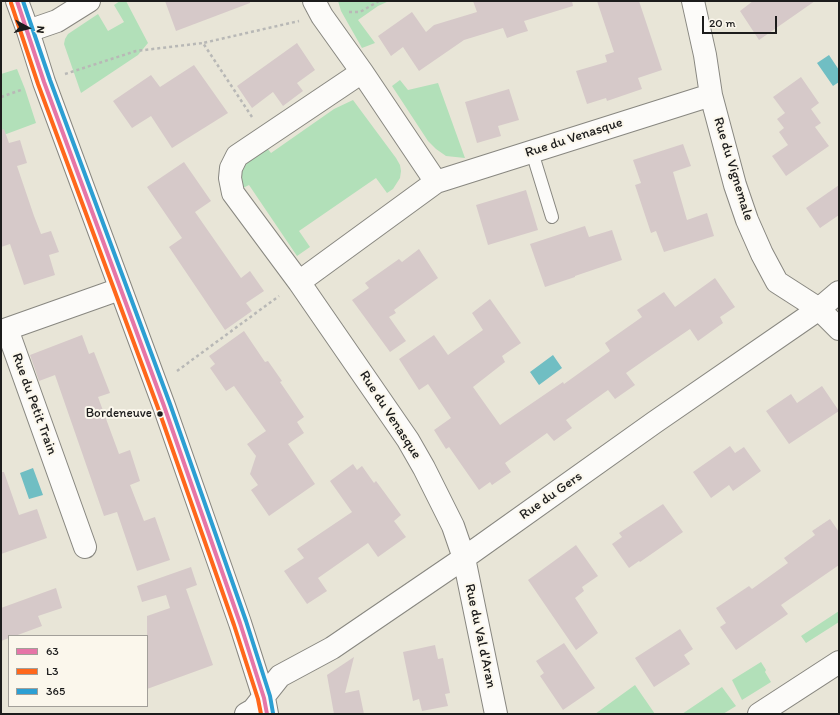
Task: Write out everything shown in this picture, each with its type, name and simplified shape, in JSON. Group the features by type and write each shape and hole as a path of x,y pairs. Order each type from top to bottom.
{"street":[{"path":"17,1 44,82 166,413 240,623 266,706"},
{"path":"28,31 57,21 90,1"},
{"name":"Rue du Vignemale","path":"693,1 706,55 711,95 735,185 747,220 769,269 778,282 820,309"},
{"path":"318,9 436,182"},
{"name":"Rue du Venasque","path":"362,72 234,159 230,172 233,193 299,282 408,440 439,497 464,558"},
{"name":"Rue du Venasque","path":"299,282 436,182 711,95"},
{"name":"Rue du Petit Train","path":"85,547 7,329 120,289"},
{"name":"Rue du Gers","path":"246,714 266,706 280,676 332,648 464,558 655,422 820,309 839,292"},
{"path":"820,309 839,329"},
{"name":"Rue du Val d'Aran","path":"464,558 496,714"},
{"path":"759,714 839,662"}],"lane":[{"path":"532,152 552,217"}],"path":[{"path":"63,74 136,51 203,43 318,9 360,12 379,1"},
{"path":"203,43 266,137"},
{"path":"172,374 299,282"}],"green space":[{"path":"120,1 126,1 148,43 138,55 81,93 64,44 65,39 68,34 98,14 108,31 124,22 114,5"},
{"path":"338,1 389,1 378,6 358,20 375,43 362,48 341,11"},
{"path":"17,69 36,123 1,136 1,74"},
{"path":"400,80 408,90 438,83 465,158 446,156 428,141 392,86"},
{"path":"353,100 396,158 400,165 400,178 393,189 387,193 376,178 299,231 310,247 297,256 249,185 241,189 241,168 244,163 267,148 271,153 334,109"},
{"path":"839,611 839,622 806,643 801,636"},
{"path":"761,662 771,682 742,700 732,680"},
{"path":"635,685 655,714 595,714"},
{"path":"722,687 736,706 723,714 682,714"}],"water":[{"path":"829,55 839,70 839,82 833,86 817,63"},
{"path":"553,355 562,368 539,385 530,372"},
{"path":"33,468 43,495 29,499 20,473"}],"building":[{"path":"165,1 250,1 250,3 176,31"},
{"path":"473,1 572,1 573,6 524,21 528,31 507,38 503,28 464,40 419,71 403,47 391,56 378,36 412,12 426,32 434,25 477,12"},
{"path":"597,1 639,1 662,70 638,78 642,89 607,101 606,98 587,104 576,71 607,62 605,55 614,52"},
{"path":"753,1 815,1 759,40 740,11"},
{"path":"297,43 315,70 297,83 303,91 283,106 273,92 252,108 237,86"},
{"path":"194,65 228,113 172,148 151,116 132,128 113,101 151,75 160,87"},
{"path":"801,77 819,103 811,109 821,123 815,127 829,146 786,176 772,156 788,145 779,132 784,128 777,119 785,113 773,97"},
{"path":"509,89 519,120 498,126 501,136 477,143 465,102"},
{"path":"4,129 9,143 20,140 27,163 17,166 34,216 41,234 51,231 59,252 49,255 55,275 24,285 10,244 1,247 1,130"},
{"path":"683,144 691,166 673,172 687,220 707,213 714,236 664,252 656,231 651,233 635,185 641,183 633,160"},
{"path":"184,162 211,201 195,212 241,278 250,271 264,291 246,303 252,311 225,330 169,247 182,238 147,187"},
{"path":"839,185 839,215 820,228 806,208"},
{"path":"526,190 538,230 488,245 476,205"},
{"path":"585,226 589,237 612,230 622,260 545,287 530,244"},
{"path":"419,249 438,278 394,310 396,313 389,317 406,341 390,352 352,300 369,288 365,283 399,259 402,262"},
{"path":"715,278 735,307 720,317 723,323 698,341 690,329 649,357 626,373 635,385 615,399 608,390 566,420 572,428 554,441 547,433 505,463 511,472 492,485 490,482 479,490 449,447 446,449 434,430 451,418 428,384 419,390 399,359 434,335 448,355 483,330 472,313 490,299 521,343 502,356 505,362 473,387 500,425 563,382 564,384 610,351 605,343 642,317 637,310 664,292 675,307"},
{"path":"244,331 265,362 268,361 282,381 280,382 304,417 297,422 304,433 288,444 315,484 269,516 251,490 258,485 250,474 256,456 247,444 266,431 234,386 226,391 210,368 215,364 209,356"},
{"path":"82,335 89,354 94,352 110,393 98,397 119,454 130,450 140,481 130,485 144,521 155,517 170,560 137,571 117,512 104,516 55,375 39,381 30,355"},
{"path":"822,386 839,411 789,444 766,411 791,394 797,403"},
{"path":"730,446 735,453 744,447 761,471 733,491 729,485 711,498 693,472"},
{"path":"353,464 357,470 362,466 374,483 376,481 401,515 394,521 406,537 378,557 368,543 318,578 327,591 307,604 284,571 304,558 297,549 352,512 330,481"},
{"path":"1,472 4,472 19,515 37,509 47,538 1,554"},
{"path":"663,504 683,532 629,568 612,544 622,537 619,533"},
{"path":"830,519 839,532 839,565 781,605 788,614 736,650 720,627 726,623 716,608 749,586 752,589 788,563 784,558 815,535 812,531"},
{"path":"576,545 598,576 582,587 584,591 575,598 598,633 576,650 528,580"},
{"path":"191,567 197,585 186,589 213,665 148,689 147,616 170,608 166,595 142,602 137,586"},
{"path":"56,588 62,608 38,616 42,626 18,635 8,635 8,638 1,641 1,608"},
{"path":"680,629 693,649 684,655 690,664 654,687 635,658"},
{"path":"564,643 595,688 563,710 540,676 544,673 536,661"},
{"path":"435,645 438,659 443,658 450,693 445,694 448,706 422,711 419,699 413,701 403,652"},
{"path":"354,657 345,693 359,690 364,714 334,714 327,675"}],"transit line":[{"name":"63","path":"17,1 44,82 164,406 240,623 264,698 267,714"},
{"name":"365","path":"23,1 50,80 170,404 246,621 270,696 273,713"},
{"name":"L3","path":"11,3 38,84 158,408 234,625 258,699 261,714"}],"place":[{"name":"Bordeneuve","path":"160,414"}]}
